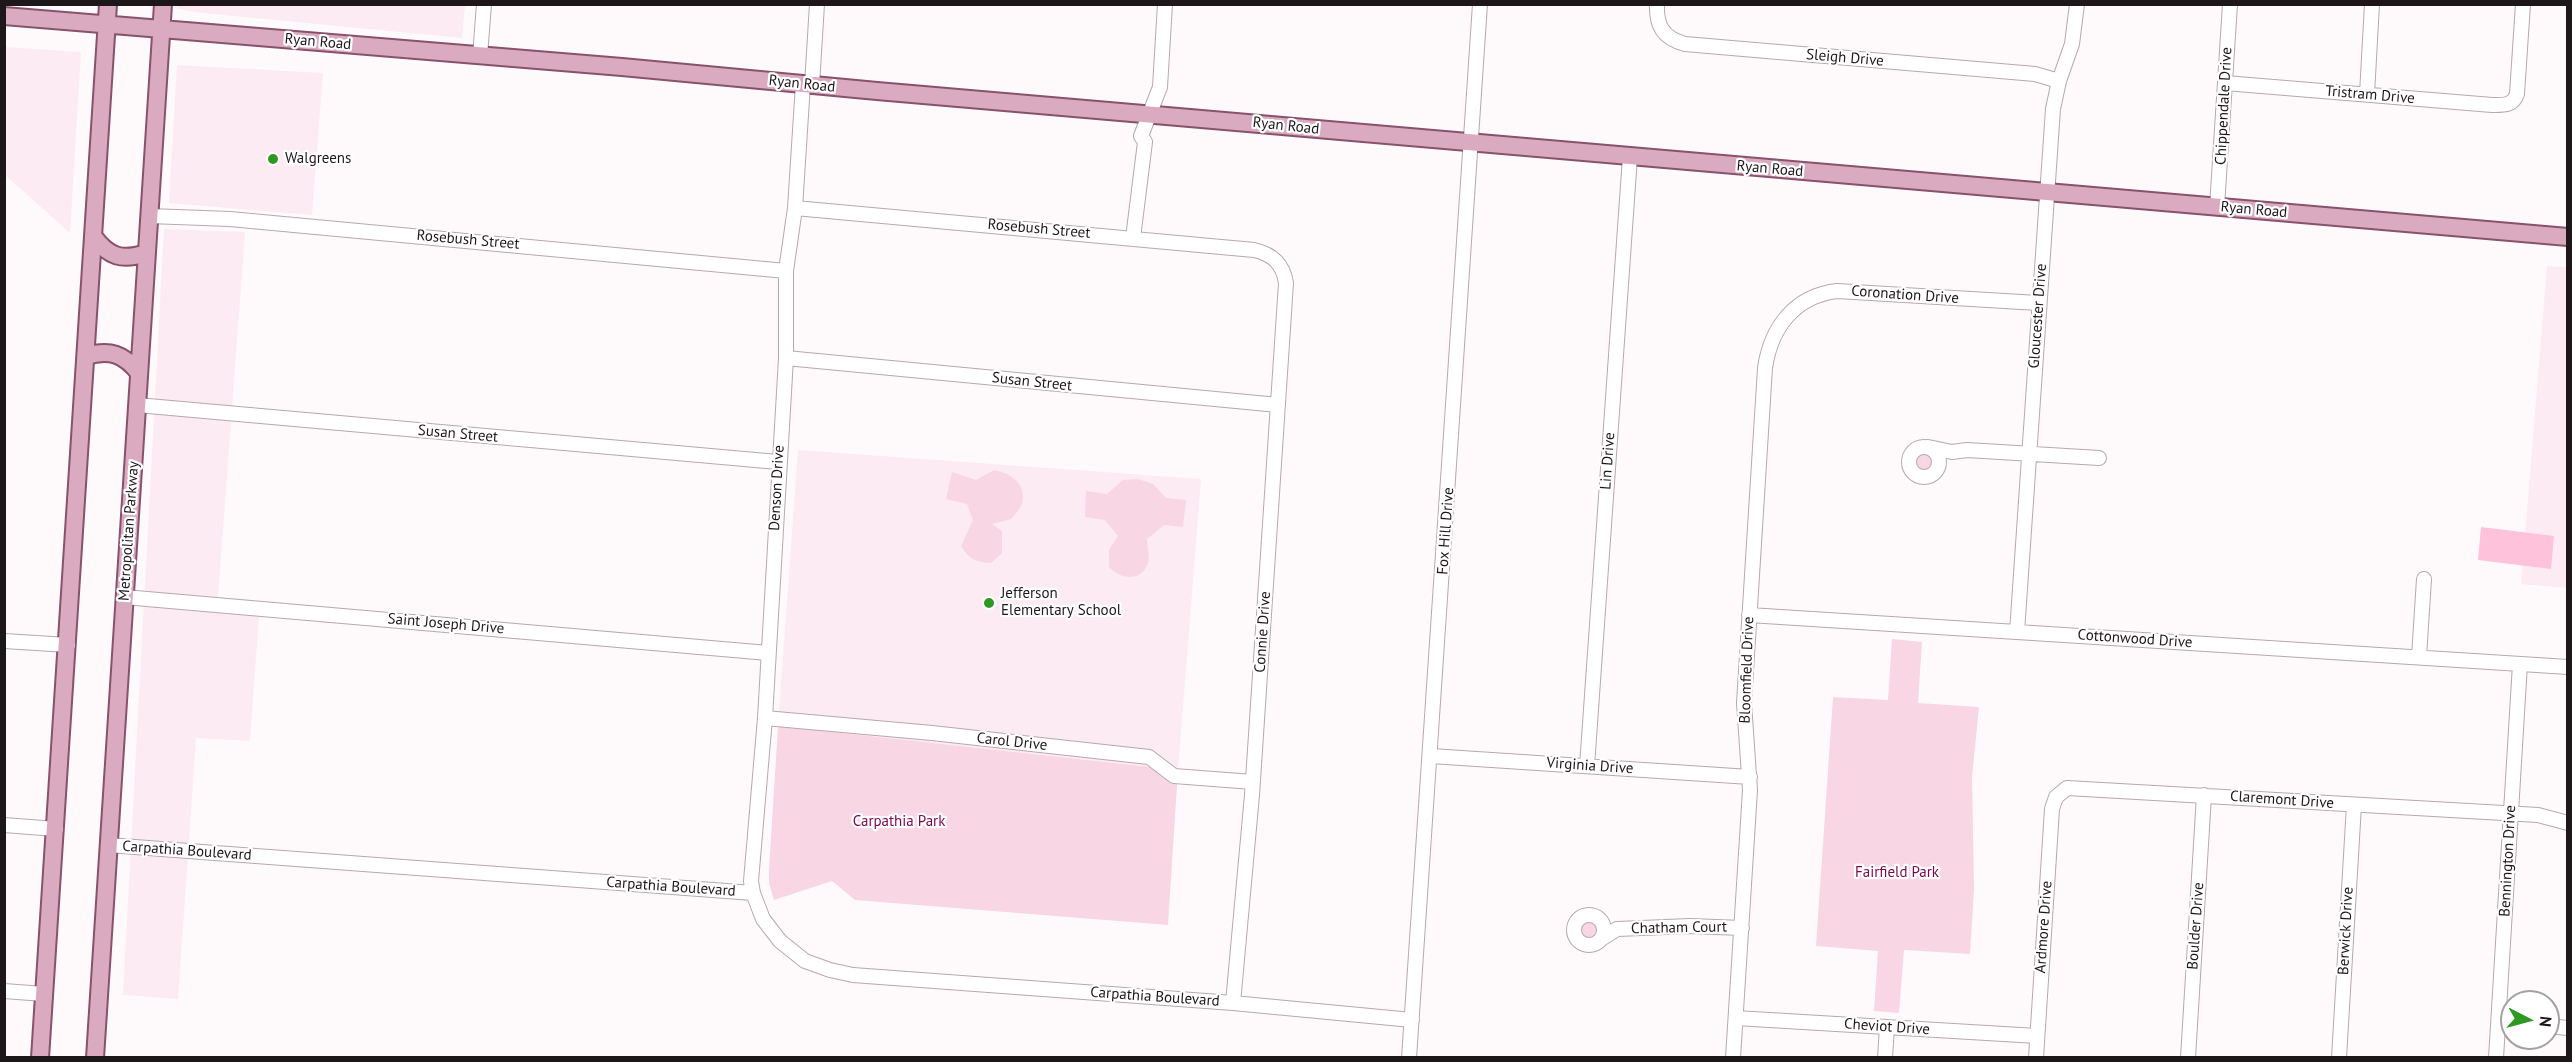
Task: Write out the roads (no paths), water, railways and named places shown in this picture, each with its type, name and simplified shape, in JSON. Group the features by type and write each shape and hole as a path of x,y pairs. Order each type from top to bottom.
{"main road":[{"path":"43,1055 44,994 108,4"},
{"name":"Metropolitan Parkway","path":"94,1058 163,4"},
{"name":"Ryan Road","path":"4,16 2568,237"},
{"path":"93,237 102,247 119,256 127,258 146,253"},
{"path":"86,356 97,353 116,353 131,363 139,373"}],"street":[{"path":"480,56 484,4"},
{"name":"Denson Drive","path":"753,893 751,863 765,718 778,462 786,358 786,271 817,4"},
{"path":"1133,238 1145,142 1141,136 1160,87 1165,4"},
{"name":"Fox Hill Drive","path":"1409,1058 1480,4"},
{"name":"Sleigh Drive","path":"1657,4 1659,28 1669,38 1685,44 2035,74 2059,81"},
{"name":"Gloucester Drive","path":"2017,632 2053,109 2059,81 2072,44 2077,4"},
{"name":"Chippendale Drive","path":"2217,207 2230,4"},
{"path":"2367,94 2372,4"},
{"name":"Tristram Drive","path":"2226,83 2499,105 2513,102 2517,94 2523,4"},
{"name":"Lin Drive","path":"1587,766 1629,157"},
{"name":"Rosebush Street","path":"795,207 1254,250 1270,255 1279,263"},
{"name":"Rosebush Street","path":"149,216 230,219 786,271"},
{"name":"Connie Drive","path":"1233,1003 1253,782 1286,283 1279,263"},
{"name":"Coronation Drive","path":"1782,321 1798,305 1812,297 1837,291 2038,303"},
{"name":"Bloomfield Drive","path":"1733,1058 1750,777 1743,704 1766,368 1770,344 1782,321"},
{"name":"Susan Street","path":"786,358 1278,405"},
{"name":"Susan Street","path":"137,405 778,462"},
{"path":"1952,452 1936,471 1923,477 1911,469 1910,459 1914,451 1928,447 1952,452 1967,450 2099,458"},
{"path":"1928,447 1938,457 1936,471"},
{"path":"2419,657 2424,579"},
{"name":"Saint Joseph Drive","path":"124,597 768,653"},
{"name":"Cottonwood Drive","path":"1749,615 2568,667"},
{"path":"4,641 68,645"},
{"name":"Bennington Drive","path":"2506,990 2511,814 2520,664"},
{"name":"Carol Drive","path":"765,718 932,733 1149,757 1174,776 1253,782"},
{"name":"Virginia Drive","path":"1431,756 1750,777"},
{"name":"Claremont Drive","path":"2056,797 2067,788 2075,787 2545,816 2568,823"},
{"name":"Boulder Drive","path":"2188,1058 2204,795"},
{"name":"Ardmore Drive","path":"2036,1058 2052,809 2056,797"},
{"name":"Berwick Drive","path":"2339,1058 2354,805"},
{"path":"4,825 56,829"},
{"name":"Carpathia Boulevard","path":"108,845 753,893 763,919 780,941 806,961 853,975 1233,1003 1412,1020"},
{"path":"1592,916 1600,921 1604,930 1601,939 1588,945 1579,941 1574,933 1576,924 1582,917 1592,916"},
{"name":"Chatham Court","path":"1600,921 1617,929 1690,926 1742,928"},
{"name":"Chatham Court","path":"1601,939 1617,929"},
{"path":"4,991 44,994"},
{"name":"Cheviot Drive","path":"1736,1018 2037,1036"},
{"path":"1885,1058 1887,1026"},
{"name":"Bennington Drive","path":"2496,1058 2500,1043"}],"place":[{"name":"Walgreens","path":"273,159"},
{"name":"Jefferson Elementary School","path":"989,603"}],"park label":[{"name":"Carpathia Park","path":"899,822"},
{"name":"Fairfield Park","path":"1897,873"}]}
